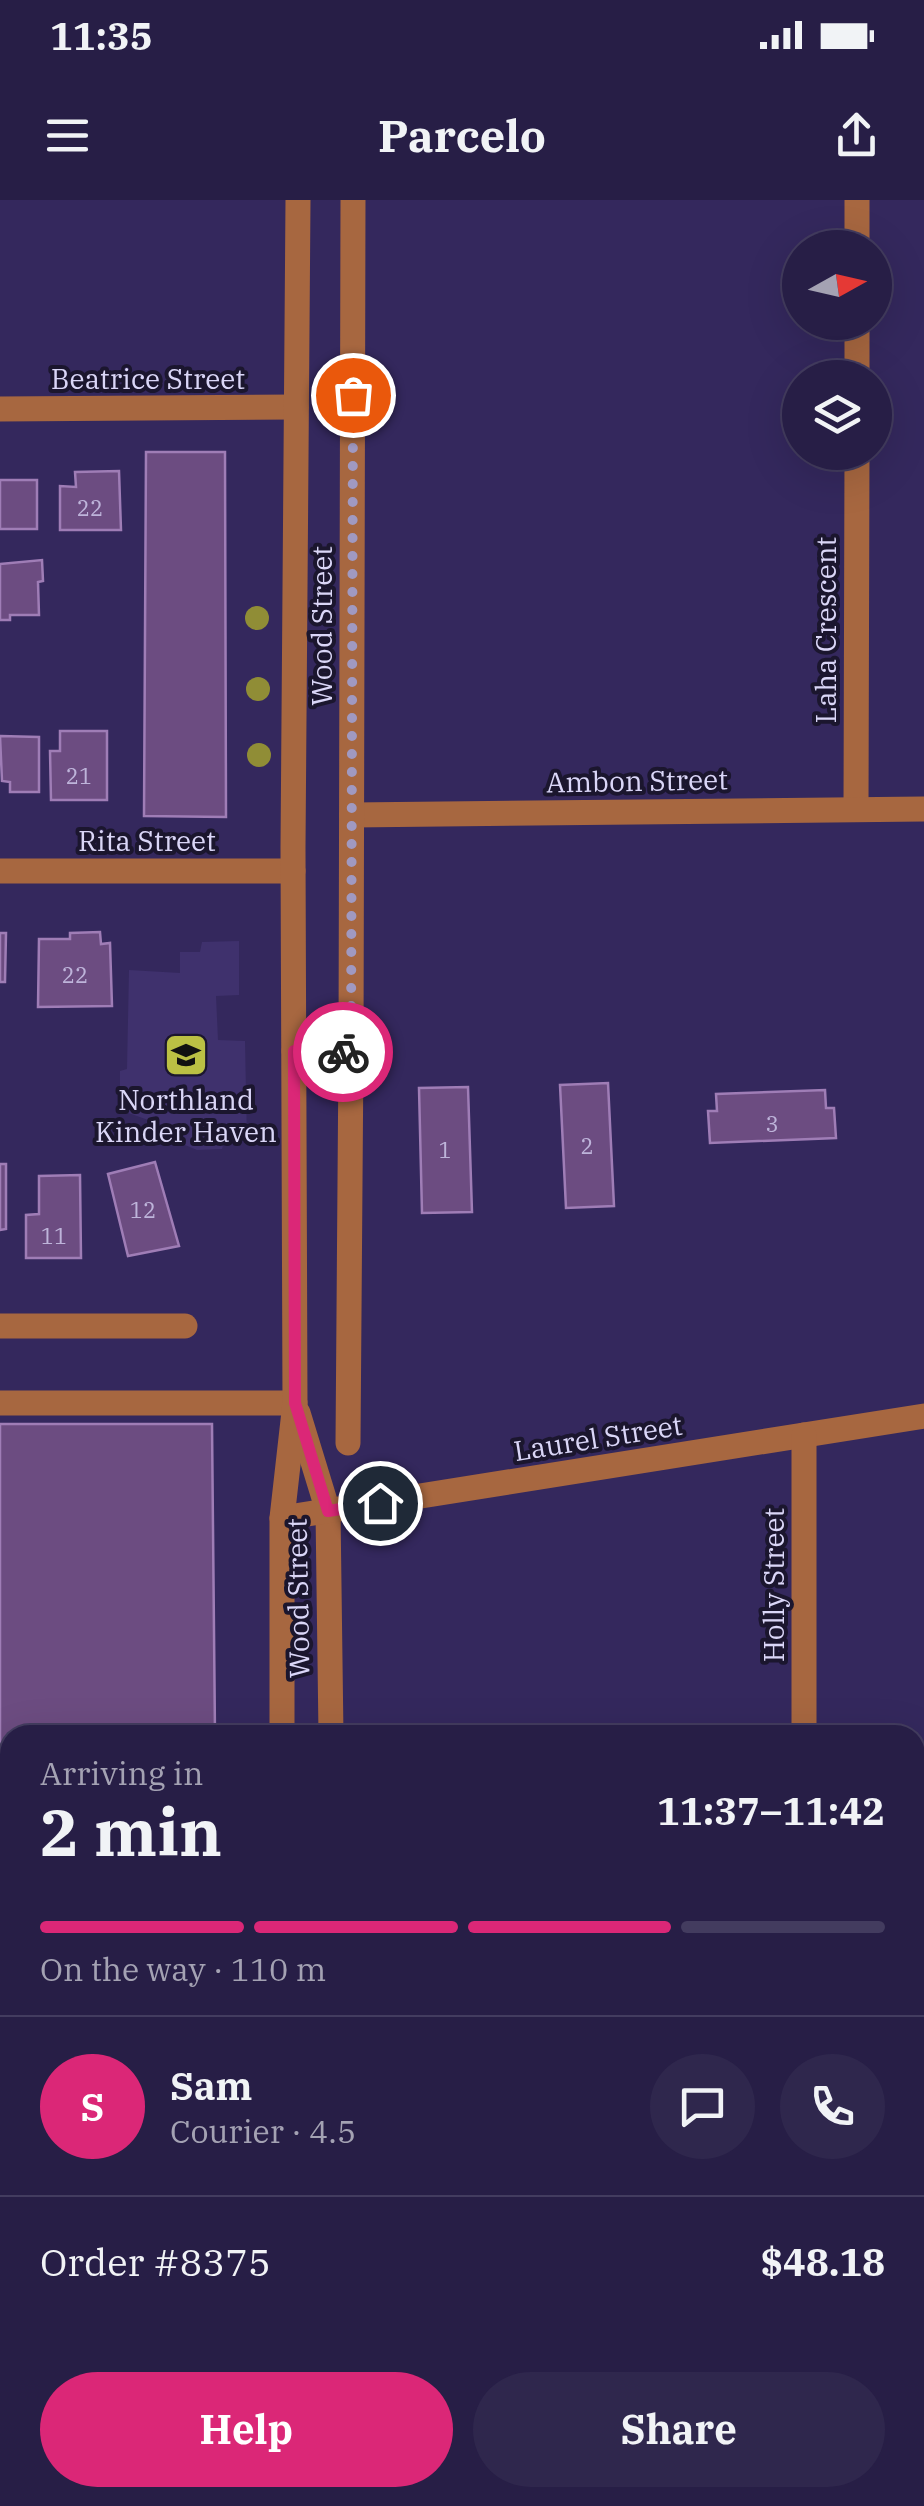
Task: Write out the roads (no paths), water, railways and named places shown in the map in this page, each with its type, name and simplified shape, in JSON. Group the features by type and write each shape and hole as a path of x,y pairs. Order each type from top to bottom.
{"street":[{"name":"Wood Street","path":"282,1725 282,1518 295,1403 298,200"},
{"name":"Wood Street","path":"348,1444 353,200"},
{"path":"857,200 857,230"},
{"name":"Beatrice Street","path":"0,409 296,407"},
{"name":"Laha Crescent","path":"856,808 857,470"},
{"name":"Ambon Street","path":"352,815 924,809"},
{"name":"Rita Street","path":"0,872 294,871"},
{"path":"294,1051 351,1052"},
{"path":"0,1326 185,1326"},
{"path":"0,1403 295,1403"},
{"name":"Wood Street","path":"295,1403 328,1511 331,1725"},
{"name":"Laurel Street","path":"282,1518 924,1416"},
{"name":"Holly Street","path":"804,1436 804,1725"}],"place":[{"name":"Northland Kinder Haven","path":"186,1055"}]}
